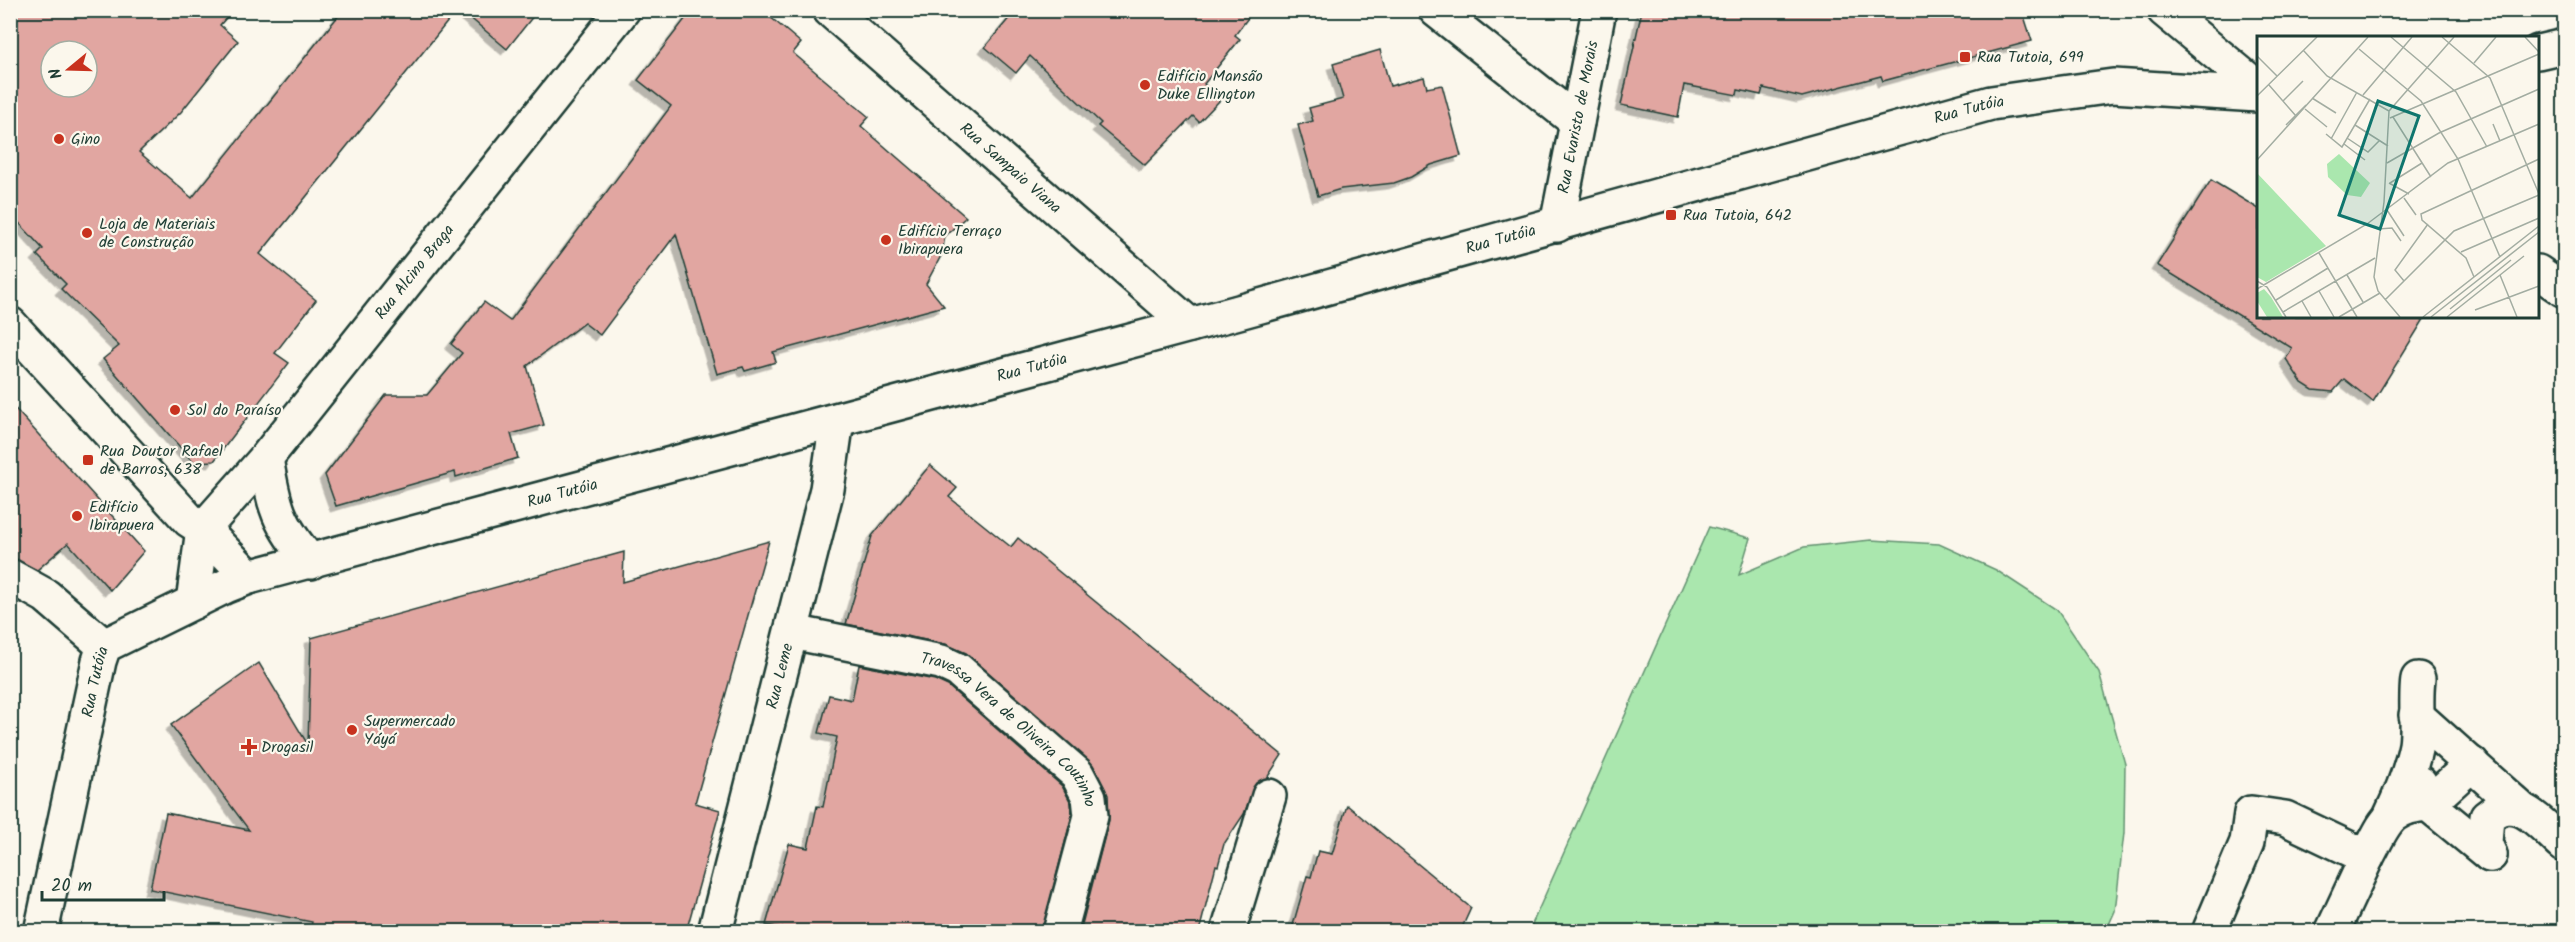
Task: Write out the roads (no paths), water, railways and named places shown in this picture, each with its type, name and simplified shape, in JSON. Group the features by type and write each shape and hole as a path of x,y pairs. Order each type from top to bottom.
{"street":[{"name":"Rua Alcino Braga","path":"203,529 266,458 623,10"},
{"name":"Rua Sampaio Viana","path":"830,10 1190,325"},
{"path":"1436,10 1577,122"},
{"name":"Rua Evaristo de Morais","path":"1557,225 1599,10"},
{"path":"2164,10 2257,86"},
{"path":"2539,52 2565,46"},
{"name":"Rua Tutóia","path":"41,932 99,660 104,646 192,602 249,577 1557,225 1991,102 2113,86 2257,95"},
{"path":"2539,273 2565,290"},
{"path":"10,324 189,520 203,529 249,577"},
{"name":"Rua Leme","path":"716,932 827,489 837,420"},
{"path":"266,458 272,497 280,518 290,537 311,562"},
{"path":"192,602 203,529"},
{"path":"10,576 46,596 104,646"},
{"name":"Travessa Vera de Oliveira Coutinho","path":"792,632 941,662 958,670 1077,774 1089,796 1090,816 1060,932"},
{"path":"2418,679 2416,770 2428,804 2490,855 2485,843 2487,817 2496,809 2508,805 2519,807"},
{"path":"2416,729 2472,764 2519,807 2565,844"},
{"path":"2332,932 2367,857 2406,783 2416,729"},
{"path":"2391,815 2409,805 2428,804 2472,764"},
{"path":"1228,932 1269,796"},
{"path":"2209,932 2247,842 2251,813 2284,818 2367,857"}],"place":[{"name":"Rua Tutoia, 699","path":"1965,57"},
{"name":"Edifício Mansão Duke Ellington","path":"1145,85"},
{"name":"Gino","path":"59,139"},
{"name":"Rua Tutoia, 642","path":"1671,215"},
{"name":"Loja de Materiais de Construção","path":"87,233"},
{"name":"Edifício Terraço Ibirapuera","path":"886,240"},
{"name":"Sol do Paraíso","path":"175,410"},
{"name":"Rua Doutor Rafael de Barros, 638","path":"88,460"},
{"name":"Edifício Ibirapuera","path":"77,516"},
{"name":"Supermercado Yáyá","path":"352,730"},
{"name":"Drogasil","path":"249,747"}]}
